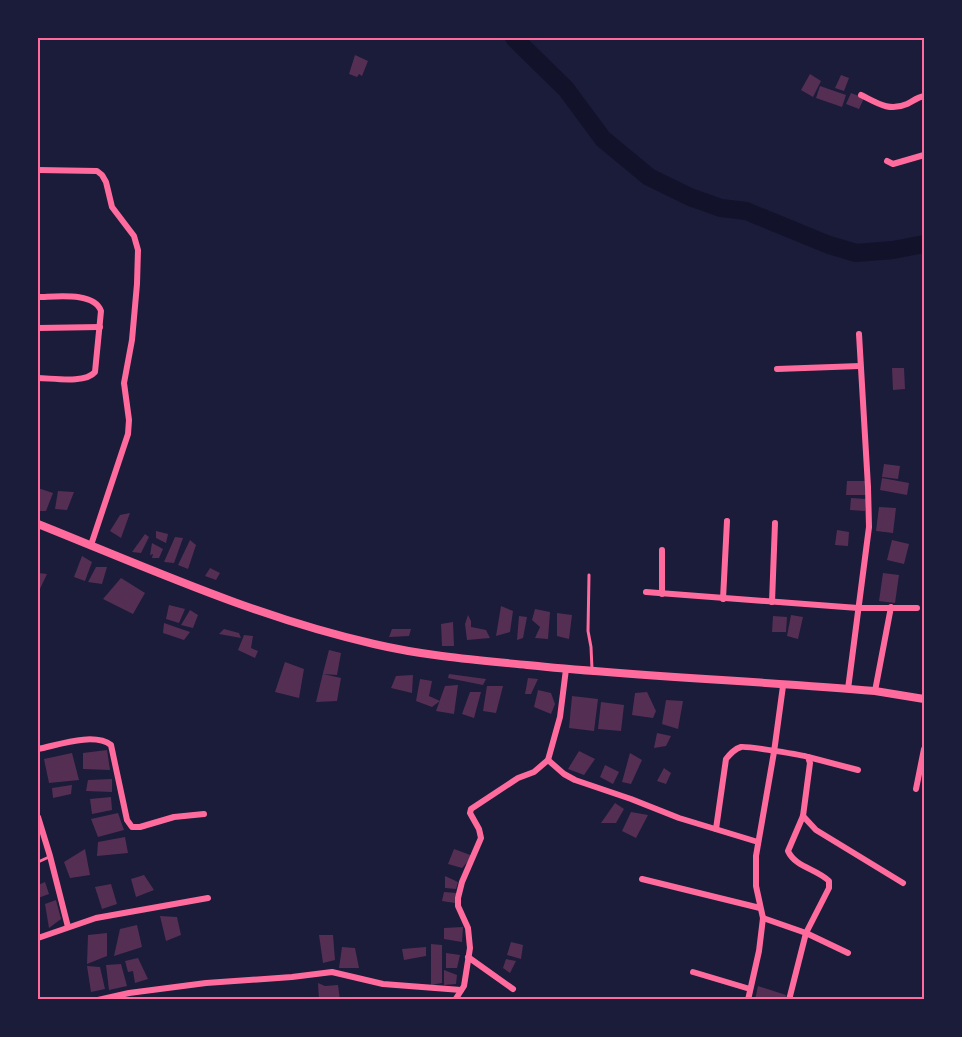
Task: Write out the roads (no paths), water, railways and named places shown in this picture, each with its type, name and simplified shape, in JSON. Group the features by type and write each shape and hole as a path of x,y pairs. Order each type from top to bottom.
{"street":[{"path":"861,95 889,109 900,107 924,96"},
{"path":"887,161 893,164 924,155"},
{"path":"38,170 88,170 102,174 112,207 134,236 138,250 134,328 124,383 129,420 128,434 91,545"},
{"path":"38,297 89,299 99,306 100,327 95,372 91,377 82,379 38,378"},
{"path":"38,327 100,327"},
{"path":"848,689 869,527 859,334"},
{"path":"777,369 860,366"},
{"path":"723,599 728,520"},
{"path":"772,602 775,523"},
{"path":"38,524 264,613 373,644 442,656 566,669 848,689 924,699"},
{"path":"662,550 662,594"},
{"path":"646,592 858,608 917,608"},
{"path":"875,692 891,607"},
{"path":"455,999 461,990 470,948 468,928 458,906 459,898 462,882 481,838 479,829 470,816 471,809 518,778 534,772 548,760 560,717 566,669"},
{"path":"748,999 759,951 763,918 756,886 758,842 783,686"},
{"path":"38,748 88,739 101,739 111,745 127,820 132,827 204,814"},
{"path":"716,829 726,759 739,747 803,754 858,770"},
{"path":"916,789 924,749"},
{"path":"789,999 806,933 829,888 829,881 824,876 794,860 788,851 803,816 810,763 808,757"},
{"path":"548,760 575,780 679,818 758,842"},
{"path":"803,816 816,830 903,883"},
{"path":"38,817 68,927"},
{"path":"642,879 760,908"},
{"path":"38,938 115,914 208,898"},
{"path":"763,918 806,933 848,953"},
{"path":"468,957 513,989"},
{"path":"98,999 206,983 332,972 382,984 457,992 461,990"},
{"path":"693,972 750,989"}],"lane":[{"path":"589,575 588,631 592,671"},
{"path":"38,862 50,856"}],"waterway":[{"path":"514,38 566,89 603,139 649,177 690,197 721,208 746,211 829,245 856,253 893,250 924,244"}]}
